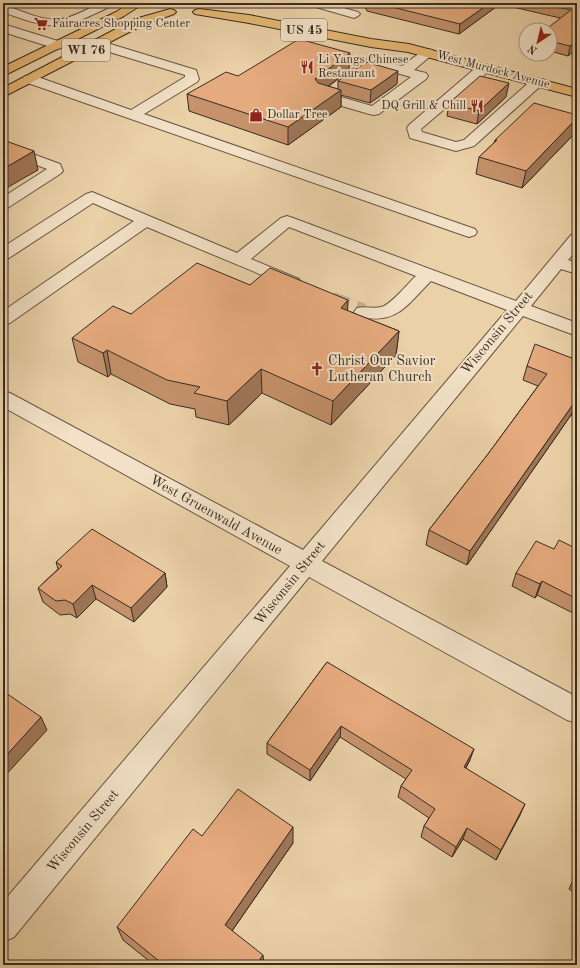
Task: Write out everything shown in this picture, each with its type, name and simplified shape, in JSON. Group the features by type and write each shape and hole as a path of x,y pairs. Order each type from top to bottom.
{"main road":[{"path":"145,5 170,12 199,12 210,10 226,3"},
{"name":"WI 76","path":"3,72 120,14 145,5"},
{"name":"West Murdock Avenue","path":"258,9 379,35 409,48"},
{"name":"WI 76","path":"3,94 139,22 170,12"},
{"name":"West Murdock Avenue","path":"199,12 249,19 371,43 409,48 577,93"}],"street":[{"path":"3,8 46,22 59,23 76,19 109,3"},
{"path":"313,3 352,20 348,3"},
{"path":"3,28 57,45"},
{"path":"97,44 191,73 192,79 132,115"},
{"path":"409,72 372,62 323,96 367,109 409,72 428,53"},
{"path":"484,68 414,128 415,135 456,147 469,144 538,82"},
{"path":"30,80 469,232"},
{"path":"3,147 55,168 55,171 3,204"},
{"path":"3,156 28,166 34,170 36,175 31,181 3,197"},
{"path":"3,254 92,197 311,291"},
{"path":"3,319 146,220"},
{"path":"239,260 287,221 577,330"},
{"name":"Wisconsin Street","path":"3,926 577,239"},
{"path":"557,262 577,269"},
{"path":"363,312 376,314 393,309 428,274"},
{"name":"West Gruenwald Avenue","path":"3,398 577,711"}],"building":[{"path":"376,3 490,3 460,24"},
{"path":"539,3 577,3 577,40 570,46 558,43 558,22 555,22 571,10"},
{"path":"299,39 350,53 315,79 318,83 341,90 288,127 187,94 226,72 238,76"},
{"path":"366,62 398,71 371,90 338,81"},
{"path":"480,76 509,83 479,111 449,103"},
{"path":"534,103 577,115 577,118 526,171 479,157 497,140 495,140"},
{"path":"3,140 34,151 3,169"},
{"path":"197,263 250,285 270,268 348,300 341,308 399,331 333,401 261,369 227,401 194,393 200,387 167,380 107,350 103,353 72,338 113,306 131,314"},
{"path":"535,344 577,360 577,401 576,400 470,551 429,530 488,454 547,374 527,366"},
{"path":"92,529 165,573 131,608 92,585 73,604 65,600 56,601 38,588 62,566 56,562"},
{"path":"559,540 577,549 577,599 542,581 540,584 516,573 536,541 554,549"},
{"path":"327,662 474,749 464,767 525,804 501,850 467,828 456,847 424,826 435,809 401,786 412,770 341,726 310,770 267,743"},
{"path":"3,691 41,717 3,759"},
{"path":"238,789 293,827 225,925 263,955 256,965 164,965 117,927 193,829 202,836"}],"tunnel":[{"path":"332,300 363,312"}],"place":[{"name":"Fairacres Shopping Center","path":"41,24"},
{"name":"Li Yangs Chinese Restaurant","path":"307,67"},
{"name":"DQ Grill & Chill","path":"477,106"},
{"name":"Dollar Tree","path":"256,115"},
{"name":"Christ Our Savior Lutheran Church","path":"317,369"}]}
